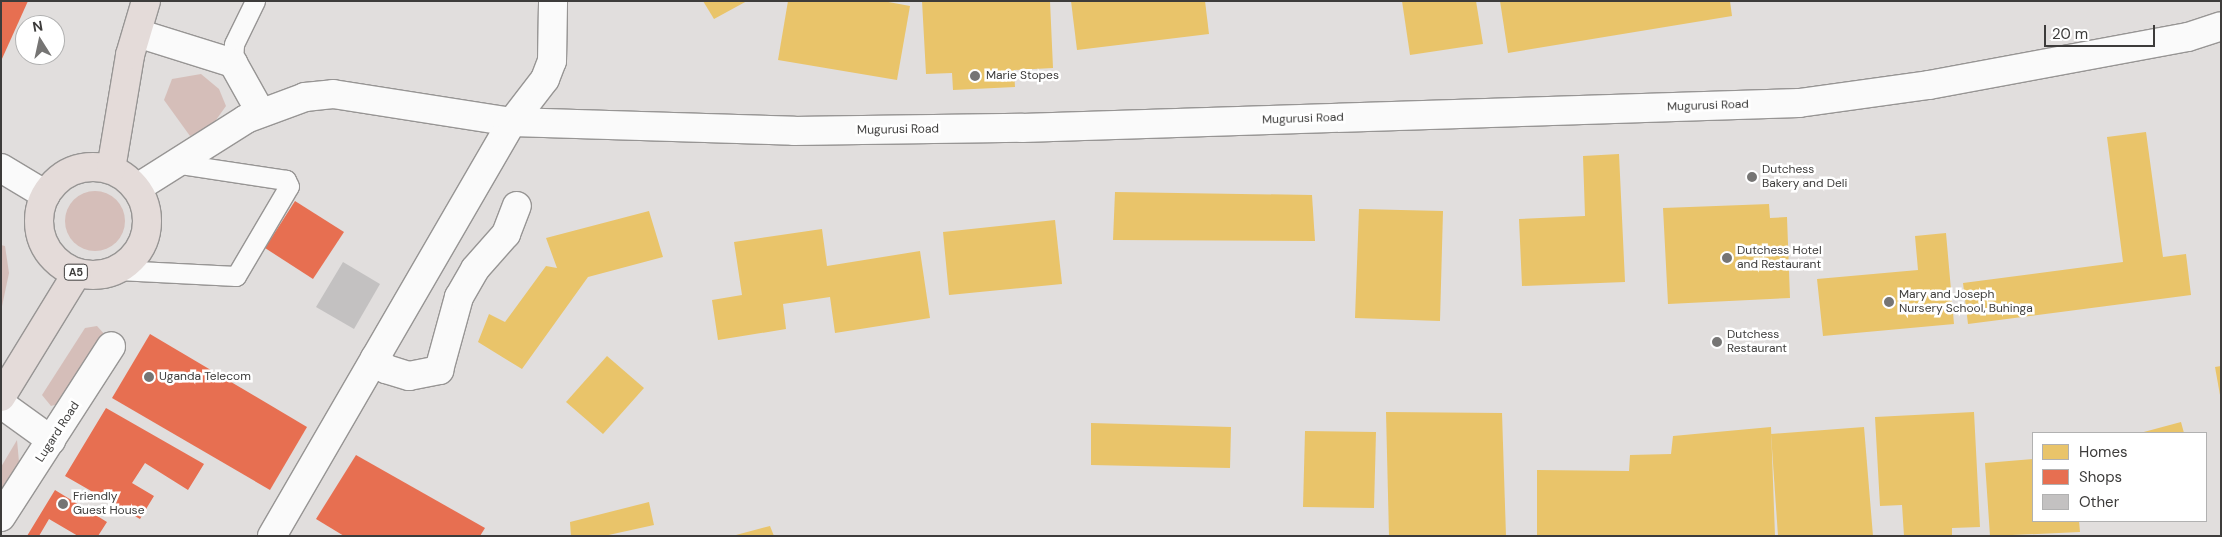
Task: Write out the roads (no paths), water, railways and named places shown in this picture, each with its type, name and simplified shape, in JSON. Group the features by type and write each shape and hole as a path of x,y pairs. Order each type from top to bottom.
{"highway":[{"path":"111,169 137,33 146,1"},
{"path":"46,195 57,180 74,170 111,169 137,188 148,223 145,242 118,270"},
{"name":"A5","path":"46,195 40,232 60,264 77,273 96,276 118,270"},
{"name":"A5","path":"1,397 77,273"}],"street":[{"path":"272,536 512,122 545,79 552,61 553,1"},
{"name":"Mugurusi Road","path":"137,188 174,163 261,113 305,98 333,94 512,122 794,131 1022,128 1799,103 1929,85 2188,37 2221,26"},
{"path":"137,33 233,63 261,113"},
{"path":"1,168 46,195"},
{"path":"375,358 386,368 408,376 439,370 467,281 506,234 517,206"},
{"name":"Lugard Road","path":"1,517 111,346"},
{"path":"1,404 51,440"}],"lane":[{"path":"233,63 234,44 255,1"},
{"path":"118,270 232,278 289,186 286,180 174,163"}],"place":[{"name":"Marie Stopes","path":"975,76"},
{"name":"Dutchess Bakery and Deli","path":"1752,177"},
{"name":"Dutchess Hotel and Restaurant","path":"1727,258"},
{"name":"Mary and Joseph Nursery School, Buhinga","path":"1889,302"},
{"name":"Dutchess Restaurant","path":"1717,342"},
{"name":"Uganda Telecom","path":"149,377"},
{"name":"Friendly Guest House","path":"63,504"}]}
